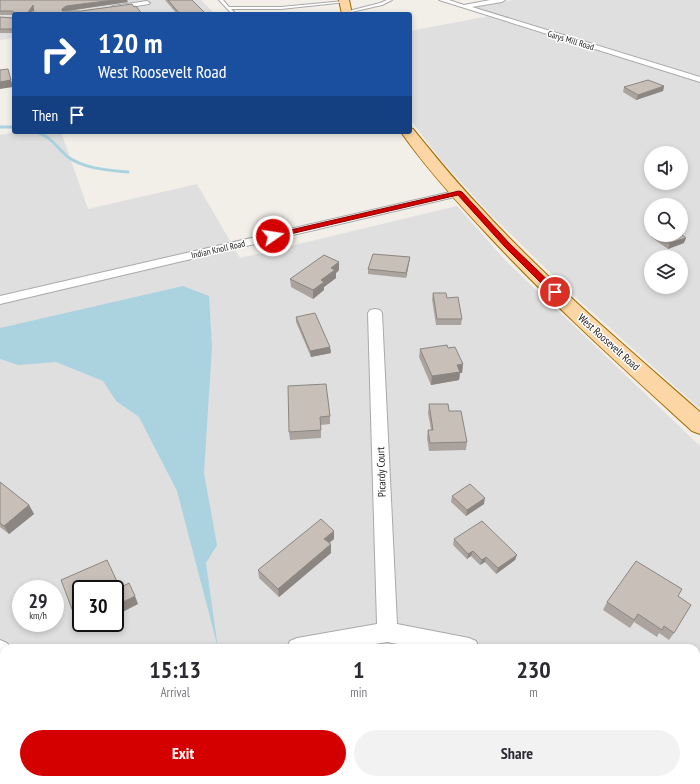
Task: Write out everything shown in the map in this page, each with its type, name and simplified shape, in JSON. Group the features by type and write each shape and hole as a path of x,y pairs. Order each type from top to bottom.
{"main road":[{"path":"344,1 347,12"},
{"name":"West Roosevelt Road","path":"410,134 431,162 529,267 700,425"}],"street":[{"name":"Garys Mill Road","path":"442,0 700,80"},
{"path":"464,7 502,0"},
{"path":"104,9 148,4"},
{"name":"Indian Knoll Road","path":"0,300 459,193"},
{"name":"Picardy Court","path":"374,313 387,632"},
{"path":"315,644 354,639 387,632 448,644"}],"lane":[{"path":"221,0 232,12"},
{"path":"350,12 390,0"},
{"path":"228,8 281,8 344,1"}],"shaded area":[{"path":"0,0 201,0 213,12 12,12 12,38 0,40"},
{"path":"513,0 700,0 700,77 470,7"},
{"path":"489,16 700,82 700,409 572,294 490,214 440,159 412,122 412,31"},
{"path":"12,133 12,134 62,134 88,209 197,184 240,258 457,206 506,261 700,446 700,644 0,644 0,135"}],"water":[{"path":"183,286 209,296 212,346 204,473 217,545 206,563 217,644 177,491 139,417 116,401 103,381 56,362 18,365 0,359 0,328"}],"building":[{"path":"0,0 114,0 66,6 62,9 62,11 81,11 132,4 134,7 136,6 140,12 34,12 33,5 28,12 0,11"},
{"path":"168,0 192,0 204,12 178,12"},
{"path":"0,17 12,18 12,29 0,29"},
{"path":"8,69 11,80 0,82 0,70"},
{"path":"648,80 664,86 638,95 624,87"},
{"path":"373,254 410,257 406,273 368,269"},
{"path":"324,255 339,262 331,268 335,270 321,280 324,282 313,290 290,279"},
{"path":"433,293 446,293 447,298 458,297 462,319 437,319"},
{"path":"315,313 330,347 310,351 296,317"},
{"path":"447,345 448,348 455,347 463,364 457,365 460,372 432,376 420,349"},
{"path":"326,384 330,416 320,417 321,430 289,432 288,386"},
{"path":"429,404 448,404 449,411 461,411 467,442 430,443 428,430 433,430"},
{"path":"0,482 29,505 4,526 0,523"},
{"path":"470,484 485,498 467,510 452,496"},
{"path":"321,519 334,531 324,539 331,544 278,589 258,570"},
{"path":"482,521 517,555 498,568 486,557 482,560 473,551 468,554 454,539"},
{"path":"107,560 116,580 72,580 72,609 64,588 64,580 61,580"},
{"path":"636,561 682,589 678,596 691,605 674,633 664,626 662,630 638,614 634,620 607,602"},
{"path":"129,583 135,596 124,602 124,586"}],"waterway":[{"path":"0,127 12,127"},
{"path":"42,134 51,140 68,157 75,161 97,168 128,172"}],"route":[{"path":"273,236 459,193 508,246 555,292"}]}
